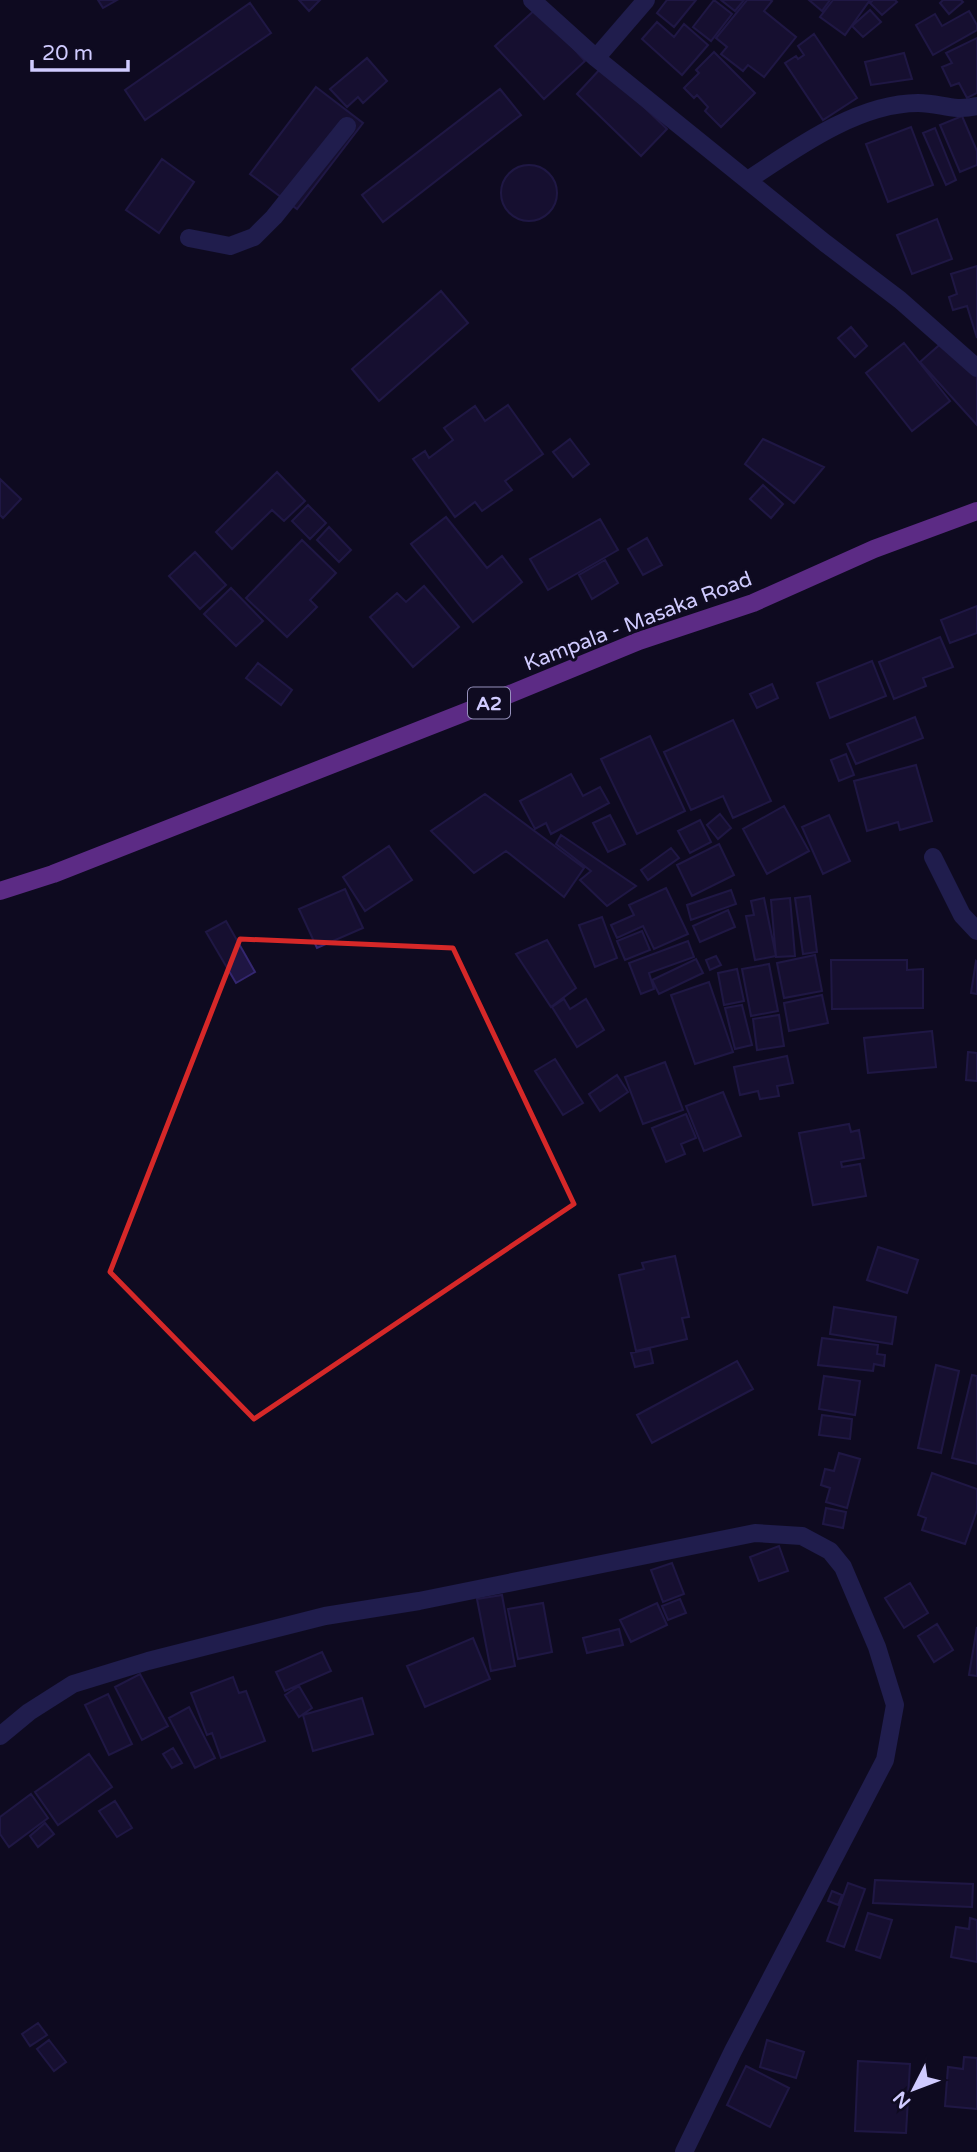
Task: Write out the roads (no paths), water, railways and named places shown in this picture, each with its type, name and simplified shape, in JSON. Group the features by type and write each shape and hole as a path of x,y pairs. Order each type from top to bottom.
{"main road":[{"name":"Kampala - Masaka Road","path":"0,891 53,874 455,717 639,641 753,603 874,549 977,511"}],"street":[{"path":"532,0 596,58 825,243 900,300 977,368"},
{"path":"596,58 646,0"},
{"path":"748,180 822,132 885,107 919,103 962,110 977,106"},
{"path":"189,238 230,246 254,237 274,217 347,125"},
{"path":"933,857 962,915 977,931"},
{"path":"0,1736 29,1712 73,1684 148,1661 325,1616 419,1601 755,1533 802,1536 831,1551 843,1567 877,1647 895,1705 885,1760 733,2051 684,2152"}]}
